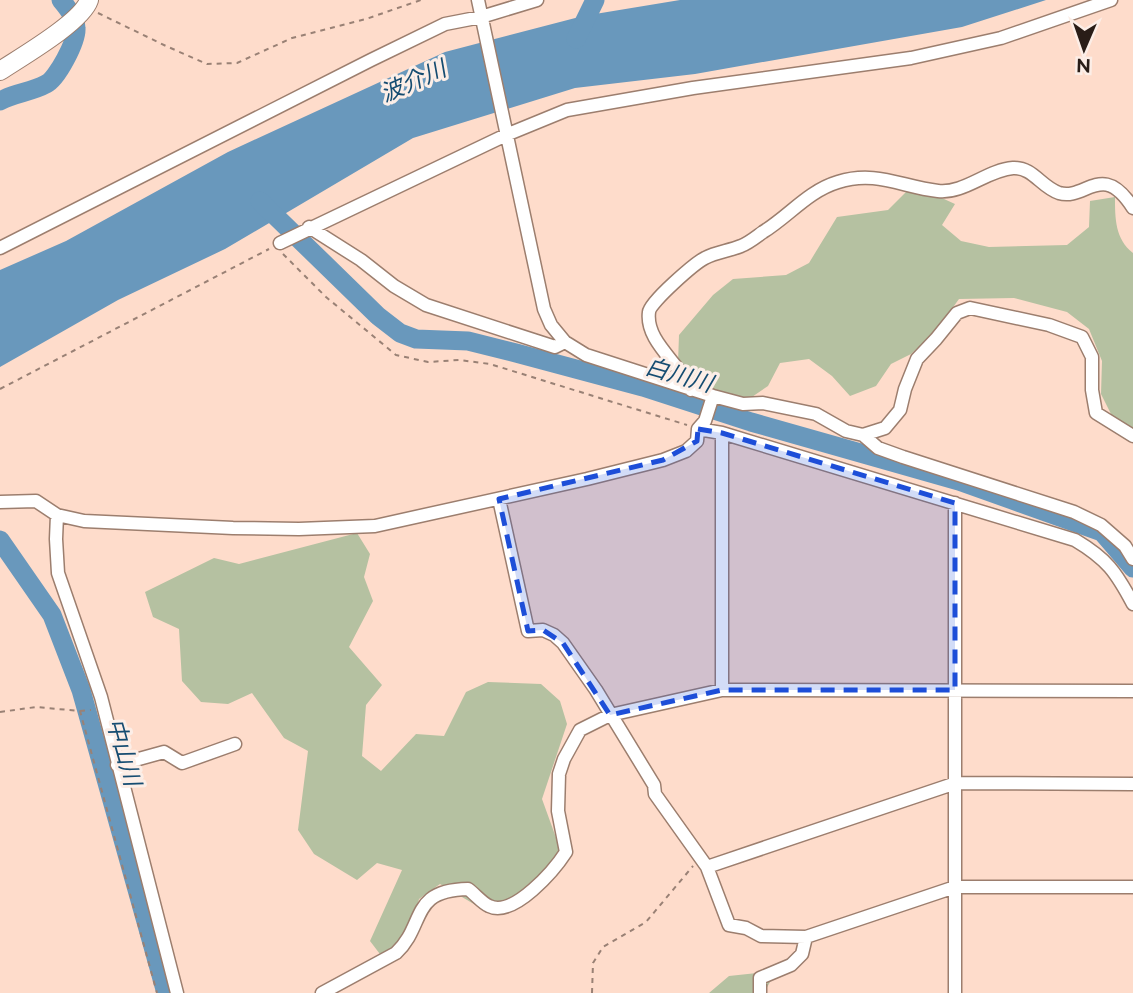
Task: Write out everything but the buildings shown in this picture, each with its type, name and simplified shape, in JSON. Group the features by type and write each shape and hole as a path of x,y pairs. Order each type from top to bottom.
{"main road":[{"path":"0,71 81,11"}],"street":[{"path":"478,0 544,309 551,325 565,342 586,355 712,399 743,404 763,403 816,414 846,430 863,435 878,447 903,457 1074,512 1101,526 1125,546 1133,559"},
{"path":"0,248 445,24 482,21 537,0"},
{"path":"279,248 304,230 506,135 566,110 693,88 924,55 1001,38 1111,0"},
{"path":"691,390 649,326 649,309 655,300 704,258 743,245 817,192 838,182 859,178 886,178 939,191 950,191 1002,170 1016,168 1028,171 1058,193 1068,194 1098,184 1110,186 1128,199 1133,208"},
{"path":"304,230 362,260 394,286 426,305 555,346 565,342"},
{"path":"863,435 885,428 900,410 905,388 917,359 957,313 970,308 1049,325 1082,337 1092,357 1096,413 1133,436"},
{"path":"0,502 36,501 57,515 84,521 299,529 375,526 663,460 686,451 697,441 712,399"},
{"path":"701,425 1075,540 1099,554 1114,570 1133,604"},
{"path":"722,433 722,690"},
{"path":"499,499 528,631 543,630 554,635 563,643 596,690 654,785 655,794 704,862 729,925 746,928 761,936 806,937 955,887 1133,887"},
{"path":"955,503 955,993"},
{"path":"57,515 58,573 101,698 177,993"},
{"path":"322,993 396,953 405,945 425,904 440,893 451,889 468,889 491,907 502,908 536,889 555,869 566,852 558,811 559,774 564,759 580,730 610,715 722,690 1133,691"},
{"path":"117,765 164,752 182,763 235,744"},
{"path":"704,862 956,783 1133,784"},
{"path":"760,993 760,978 791,965 802,954 806,937"}],"path":[{"path":"81,11 207,64 237,63 292,38 366,19 421,0"},
{"path":"0,389 279,248 326,297 396,355 428,362 459,360 490,365 701,425"},
{"path":"0,712 36,707 80,711 102,708"},
{"path":"80,711 157,993"},
{"path":"592,993 593,963 603,947 646,922 704,862"}],"highlighted area":[{"path":"698,429 722,433 955,503 955,690 722,690 610,715 563,643 543,630 528,631 499,499 663,460 697,441"}],"green space":[{"path":"907,191 933,194 955,204 942,225 961,241 989,247 1067,245 1089,227 1090,201 1115,197 1119,235 1133,253 1133,432 1111,414 1101,394 1102,361 1089,329 1067,312 1014,298 959,299 935,332 911,354 891,364 876,386 850,396 832,376 809,359 780,363 768,386 746,401 694,384 678,363 679,335 713,295 733,279 786,275 809,263 837,217 888,210"},
{"path":"357,533 370,554 364,577 373,601 349,647 382,685 366,705 362,756 381,771 416,734 444,736 466,692 488,682 541,684 560,701 567,724 542,799 559,846 554,870 515,905 489,913 440,884 419,899 407,948 386,962 370,941 402,870 377,863 357,880 314,854 298,830 308,751 284,738 252,693 228,704 201,702 182,681 179,629 153,617 145,592 214,558 239,564"},
{"path":"776,971 764,993 709,993 729,976"}],"water":[{"name":"波介川","path":"680,0 1046,0 962,27 695,74 575,88 413,138 225,249 118,300 0,367 0,270 66,241 228,152 445,52 583,16"}],"waterway":[{"path":"0,101 46,84 61,68 70,50 76,28 73,17 61,0"},
{"path":"576,39 595,0"},
{"name":"白川川","path":"260,201 378,316 400,333 416,339 468,341 516,353 643,387 751,422 959,481 1102,532 1133,568"},
{"name":"中山川","path":"0,540 52,615 81,690 166,993"}]}
